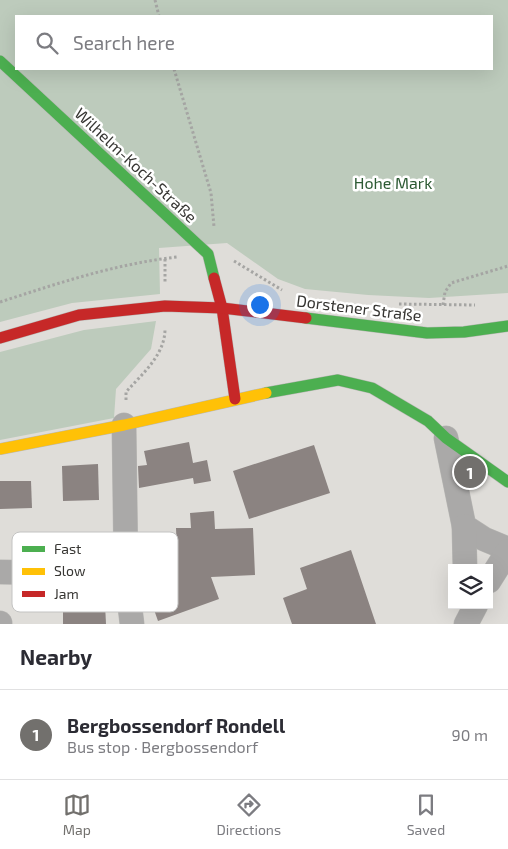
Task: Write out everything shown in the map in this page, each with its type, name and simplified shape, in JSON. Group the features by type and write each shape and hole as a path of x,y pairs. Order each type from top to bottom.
{"street":[{"name":"Wilhelm-Koch-Straße","path":"0,61 208,254"},
{"path":"208,254 222,308 235,399"},
{"name":"Dorstener Straße","path":"0,338 79,315 165,306 222,308 427,333 464,332 508,326"},
{"path":"0,449 124,425 322,380 349,382 372,388 394,399 428,421 446,438 508,482"},
{"path":"124,425 125,532"},
{"path":"446,438 464,526 465,564"},
{"path":"464,526 484,540 508,550 493,574"},
{"path":"466,609 466,624"},
{"path":"466,624 474,609"}],"path":[{"path":"155,0 159,15"},
{"path":"174,70 211,193 215,223 208,254 226,256 288,293"},
{"path":"0,302 89,273 126,264 165,259"},
{"path":"443,305 445,292 451,283 508,266"},
{"path":"124,425 126,392 160,352 165,339 165,306"}],"green space":[{"name":"Hohe Mark","path":"0,0 508,0 508,293 429,298 305,289 278,279 227,243 159,248 160,294 72,303 0,322"},
{"path":"156,321 151,349 116,389 114,418 0,440 0,352 84,330"}],"building":[{"path":"189,442 193,463 207,460 211,481 194,484 193,478 139,488 138,466 147,465 144,451"},
{"path":"314,445 330,493 249,519 233,471"},
{"path":"98,464 99,500 63,501 62,466"},
{"path":"0,481 31,481 32,508 0,509"},
{"path":"214,511 215,529 253,528 255,575 211,577 219,599 158,621 155,612 178,612 178,532 176,532 176,528 191,528 190,513"},
{"path":"351,550 376,624 292,624 283,598 307,589 300,568"},
{"path":"63,612 105,612 106,624 63,624"}],"traffic: fast":[{"path":"0,61 208,254 214,278"},
{"path":"306,318 427,333 464,332 508,326"},
{"path":"266,393 338,380 372,388 428,421 446,438 508,482"}],"traffic: slow":[{"path":"0,449 124,425 266,393"}],"traffic: jam":[{"path":"214,278 222,308 235,399"},
{"path":"0,338 79,315 165,306 222,308 306,318"}],"place":[{"name":"Bergbossendorf Rondell","path":"470,472"}]}
